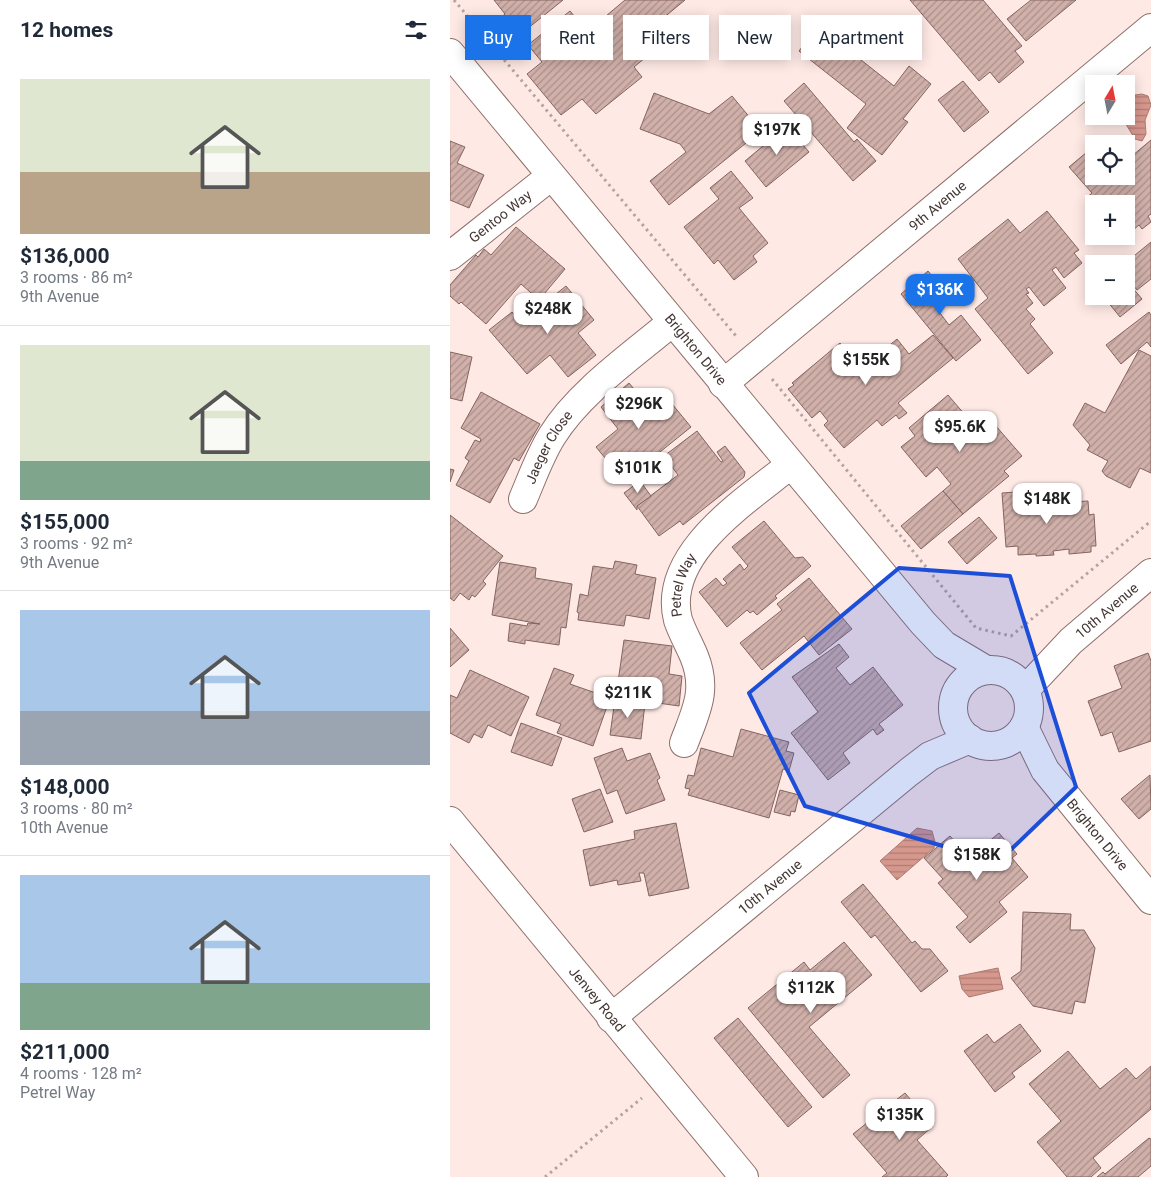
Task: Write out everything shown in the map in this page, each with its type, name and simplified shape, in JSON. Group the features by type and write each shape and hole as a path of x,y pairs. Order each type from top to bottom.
{"street":[{"name":"9th Avenue","path":"723,384 1151,28"},
{"name":"Brighton Drive","path":"450,53 790,465 944,645 1007,678"},
{"name":"Gentoo Way","path":"450,256 551,176"},
{"name":"Jaeger Close","path":"523,499 552,436 564,419 598,385 672,322"},
{"name":"Petrel Way","path":"684,743 698,707 702,685 698,668 678,621 676,606 679,579 689,558 710,533 790,465"},
{"name":"10th Avenue","path":"1007,678 1063,648 1151,573"},
{"path":"944,645 954,706 959,728 983,742 1014,737 1024,727 1029,712 1007,678 972,675 966,679 954,706"},
{"name":"10th Avenue","path":"930,756 954,706"},
{"name":"Brighton Drive","path":"1024,727 1045,770 1151,900"},
{"name":"Brighton Drive","path":"983,742 1045,770"},
{"name":"10th Avenue","path":"611,1018 930,756 983,742"},
{"name":"Jenvey Road","path":"450,821 744,1177"}],"path":[{"path":"454,0 754,358 976,628 1011,636 1151,521"},
{"path":"545,1177 630,1108"}],"highlighted area":[{"path":"899,568 1010,576 1076,787 998,862 805,806 749,693"}],"shaded area":[{"path":"1142,94 1148,96 1151,105 1145,120 1146,134 1142,141 1135,139 1135,135 1133,135 1126,125 1135,125 1135,95"},
{"path":"917,828 932,831 935,842 934,848 897,880 880,861"},
{"path":"998,968 1003,989 969,997 962,989 959,976"}],"building":[{"path":"494,0 563,0 544,15 541,15 541,18 531,26 531,15 504,15 505,14"},
{"path":"625,0 685,0 667,15 623,15 623,60 643,60 634,67 642,77 596,114 582,99 561,115 527,74 542,62 531,49 531,43 541,34 541,60 613,60 613,15 607,15"},
{"path":"910,0 983,0 1022,46 1015,51 1024,62 999,83 990,72 979,81"},
{"path":"1031,0 1076,0 1026,41 1007,19"},
{"path":"570,11 573,15 565,15"},
{"path":"810,60 861,60 894,86 909,66 931,84 903,119 908,122 882,155 847,128 866,104"},
{"path":"963,81 989,112 964,132 938,100"},
{"path":"804,83 854,142 857,139 876,161 853,181 784,101"},
{"path":"654,93 709,114 732,96 761,131 669,205 650,181 686,152 680,144 640,129"},
{"path":"787,126 809,152 766,187 745,161"},
{"path":"1151,140 1151,214 1148,216 1151,222 1142,229 1139,225 1135,228 1135,195 1090,195 1092,193 1069,167 1085,154 1085,185 1135,185 1135,153"},
{"path":"450,141 465,147 457,163 484,175 469,208 450,200"},
{"path":"731,171 753,198 739,208 768,243 753,256 757,262 734,280 718,260 714,264 684,227 719,199 710,188"},
{"path":"1047,211 1079,250 1074,253 1082,263 1064,278 1056,267 1052,270 1066,288 1044,306 1029,287 1026,289 1029,293 1026,294 1033,303 1026,309 1035,319 1030,324 1053,353 1028,374 975,309 988,298 958,259 1008,219 1020,233"},
{"path":"516,227 565,269 539,300 521,284 486,324 461,302 459,304 450,296 450,285 476,255 478,257 484,249 491,255"},
{"path":"1151,242 1151,279 1137,290 1135,288 1135,255"},
{"path":"928,271 950,298 937,309 949,325 961,315 981,340 956,361 901,294"},
{"path":"566,286 594,320 578,333 596,355 568,377 550,355 527,374 489,330 512,312 521,322"},
{"path":"1135,291 1142,299 1135,305"},
{"path":"1110,305 1135,305 1120,317"},
{"path":"1149,312 1151,315 1151,347 1147,342 1121,364 1106,345"},
{"path":"933,335 953,358 898,403 907,413 899,419 896,415 882,426 877,420 844,448 824,425 828,421 820,411 812,418 788,389 794,385 792,383 840,343 861,369 897,339 909,354"},
{"path":"1139,350 1151,356 1151,473 1140,468 1130,488 1106,476 1102,471 1108,461 1087,450 1090,445 1073,425 1085,403 1105,413"},
{"path":"450,352 472,357 462,401 450,398"},
{"path":"629,383 647,405 663,393 691,427 624,481 596,447 618,429 601,407"},
{"path":"481,392 540,424 519,461 514,458 490,503 456,485 469,461 465,458 475,440 480,442 481,439 461,428"},
{"path":"948,395 983,436 995,425 1022,456 1004,471 1009,476 963,514 943,491 951,484 937,467 926,477 901,447 915,436 909,428"},
{"path":"697,431 721,462 723,461 717,452 725,446 745,472 744,477 683,525 680,521 659,536 637,506 678,475 664,456"},
{"path":"450,469 454,470 450,482"},
{"path":"640,481 651,496 637,506 637,510 624,493"},
{"path":"943,491 963,514 921,549 901,526"},
{"path":"1030,491 1031,494 1038,494 1039,504 1088,501 1089,515 1094,514 1096,546 1091,546 1091,552 1069,554 1069,549 1053,551 1054,555 1018,555 1018,546 1006,547 1002,493"},
{"path":"450,515 503,556 483,581 486,584 475,597 472,595 469,600 460,593 454,601 450,598"},
{"path":"979,517 997,538 967,564 948,542"},
{"path":"764,521 795,558 803,557 811,566 775,596 777,598 757,615 753,611 750,613 747,610 727,627 699,592 716,578 723,586 727,583 723,579 740,564 744,570 748,566 732,547"},
{"path":"615,561 637,565 635,574 656,578 649,619 626,615 624,626 578,620 579,613 577,612 580,594 588,596 593,566 613,569"},
{"path":"500,562 536,568 535,578 572,584 566,628 561,627 559,645 525,640 525,644 508,641 510,623 527,626 528,623 540,624 492,615"},
{"path":"809,578 852,629 819,655 804,636 762,670 740,643 782,610 777,604"},
{"path":"450,628 469,650 450,667"},
{"path":"624,640 672,646 669,674 682,676 679,706 644,701 645,693 617,689"},
{"path":"839,644 849,657 836,668 850,685 873,667 903,705 879,724 884,730 877,735 873,729 843,753 850,763 828,780 791,733 818,712 792,677"},
{"path":"1148,653 1151,661 1151,741 1119,752 1112,732 1101,736 1088,701 1122,688 1114,666"},
{"path":"554,668 574,675 570,684 610,698 593,746 557,733 561,724 536,715"},
{"path":"470,670 529,697 511,736 488,725 482,738 474,734 469,743 450,733 450,695 457,698"},
{"path":"615,699 645,703 641,739 610,735"},
{"path":"521,723 562,738 552,766 511,752"},
{"path":"741,729 789,742 786,751 794,753 789,771 783,769 769,818 688,795 690,789 685,788 688,775 694,776 701,748 733,757"},
{"path":"622,748 627,761 650,753 660,778 657,780 665,800 626,814 617,790 607,794 594,758"},
{"path":"1150,775 1151,809 1139,819 1121,799"},
{"path":"600,789 613,822 584,832 572,799"},
{"path":"780,790 799,795 795,812 791,811 790,816 774,812"},
{"path":"676,823 689,888 649,896 644,873 639,873 641,881 618,885 617,880 590,886 583,850 635,839 634,831"},
{"path":"999,833 1017,854 1012,858 1028,877 999,902 1007,912 970,943 956,927 968,917 938,883 943,879 924,858 950,836 969,858"},
{"path":"863,884 912,943 915,941 922,949 930,949 948,971 921,992 875,935 871,938 841,902"},
{"path":"1023,912 1071,914 1070,930 1084,930 1095,948 1085,1003 1075,1001 1072,1014 1033,1006 1011,978 1021,971"},
{"path":"844,942 872,975 809,1027 850,1075 823,1098 748,1008 804,962 810,970"},
{"path":"738,1018 812,1107 788,1127 714,1038"},
{"path":"1020,1024 1041,1051 1012,1073 1015,1077 995,1092 964,1051 987,1034 994,1043"},
{"path":"1068,1051 1100,1089 1126,1068 1136,1079 1151,1066 1151,1109 1093,1158 1101,1168 1091,1177 1067,1177 1037,1142 1061,1121 1029,1084"},
{"path":"905,1093 933,1126 917,1140 948,1175 946,1177 882,1177 887,1173 853,1134"},
{"path":"1149,1138 1151,1139 1151,1166 1138,1177 1097,1177 1103,1172 1105,1174"}]}
